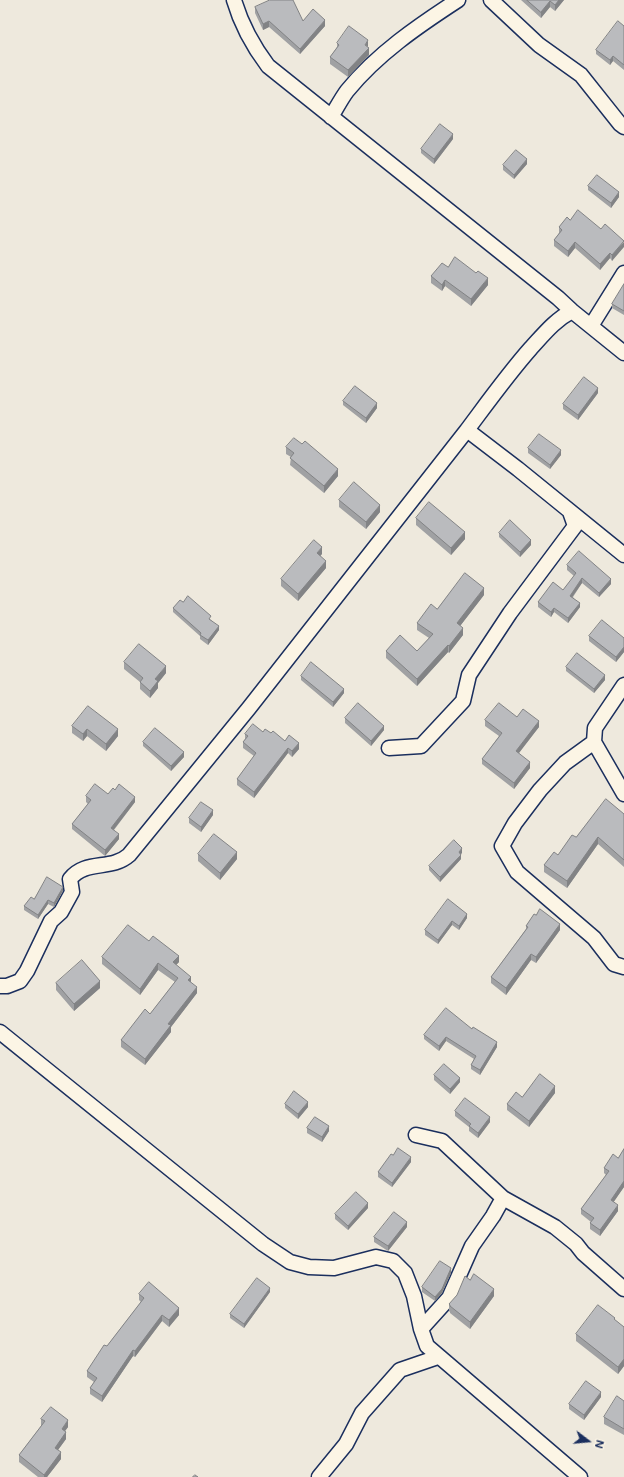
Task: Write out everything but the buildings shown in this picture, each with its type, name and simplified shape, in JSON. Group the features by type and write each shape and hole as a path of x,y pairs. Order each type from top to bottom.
{"street":[{"path":"234,0 239,17 256,50 268,66 558,298 624,353"},
{"path":"331,117 347,92 380,57 431,18 458,0"},
{"path":"491,0 539,45 581,75 620,124 624,126"},
{"path":"591,326 624,273"},
{"path":"0,986 7,986 20,981 27,971 51,921 61,912 72,892 70,879 75,873 82,869 123,860 137,845 249,708 467,430 512,370 548,329 563,316 572,311"},
{"path":"467,430 518,469 624,555"},
{"path":"389,748 421,746 462,700 469,675 510,613 575,526 570,512"},
{"path":"624,685 594,728 594,742 624,794"},
{"path":"594,742 565,763 540,790 515,823 502,846 516,872 594,938 614,964 624,967"},
{"path":"0,1032 263,1244 290,1262 309,1267 334,1268 376,1257 393,1261 405,1273 414,1296 421,1329 427,1346 438,1357 580,1477"},
{"path":"416,1135 442,1141 503,1198 555,1227 576,1244 583,1253 624,1289"},
{"path":"421,1329 449,1298 472,1246 503,1198"},
{"path":"319,1477 346,1444 362,1413 400,1370 438,1357"}]}
